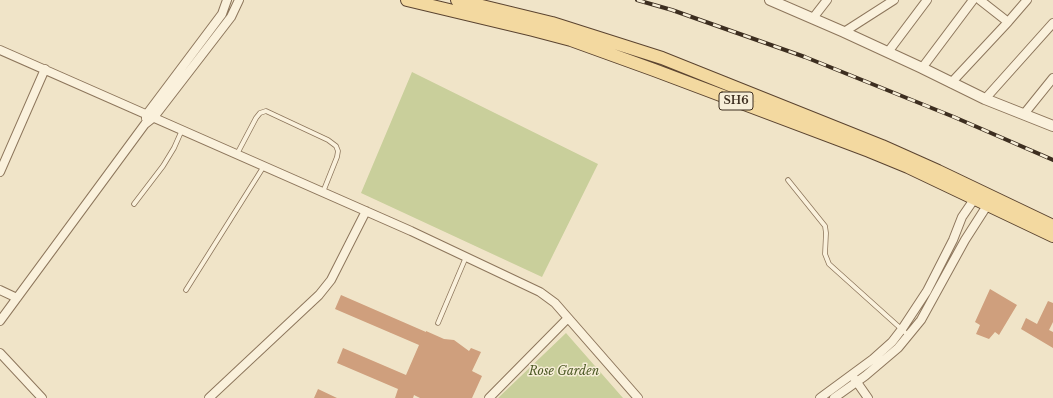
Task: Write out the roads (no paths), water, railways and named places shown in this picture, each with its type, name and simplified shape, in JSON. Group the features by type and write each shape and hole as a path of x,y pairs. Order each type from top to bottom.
{"main road":[{"name":"SH6","path":"407,0 571,40 869,151 977,195"},
{"name":"SH6","path":"457,0 552,23 662,58 882,146 977,195 1053,226"},
{"name":"SH6","path":"990,201 1053,236"}],"street":[{"path":"0,321 145,124 222,14 227,0"},
{"path":"150,115 231,17 239,0"},
{"path":"770,0 888,52 984,100 1053,126"},
{"path":"813,18 827,0"},
{"path":"844,32 894,0"},
{"path":"888,52 927,0"},
{"path":"922,68 973,0"},
{"path":"980,0 1008,22"},
{"path":"951,83 1027,0"},
{"path":"984,100 1053,23"},
{"path":"0,50 366,211 540,292 555,303 638,398"},
{"path":"0,172 45,69"},
{"path":"1024,114 1053,79"},
{"path":"834,398 902,329 927,291 962,217 977,195"},
{"path":"820,398 854,379 898,348 921,320 965,240 990,201"},
{"path":"210,398 319,295 331,280 366,211"},
{"path":"0,290 17,298"},
{"path":"490,398 568,318"},
{"path":"0,353 42,398"},
{"path":"854,379 868,398"}],"lane":[{"path":"237,154 256,118 260,113 266,111 328,140 336,146 338,151 337,157 323,192"},
{"path":"134,204 163,166 174,148 182,129"},
{"path":"186,290 265,166"},
{"path":"788,180 825,226 825,254 829,264 908,335"},
{"path":"438,323 466,257"}],"railway":[{"path":"637,0 672,10 805,57 954,117 1053,160"}],"park label":[{"name":"Rose Garden","path":"564,372"}]}
